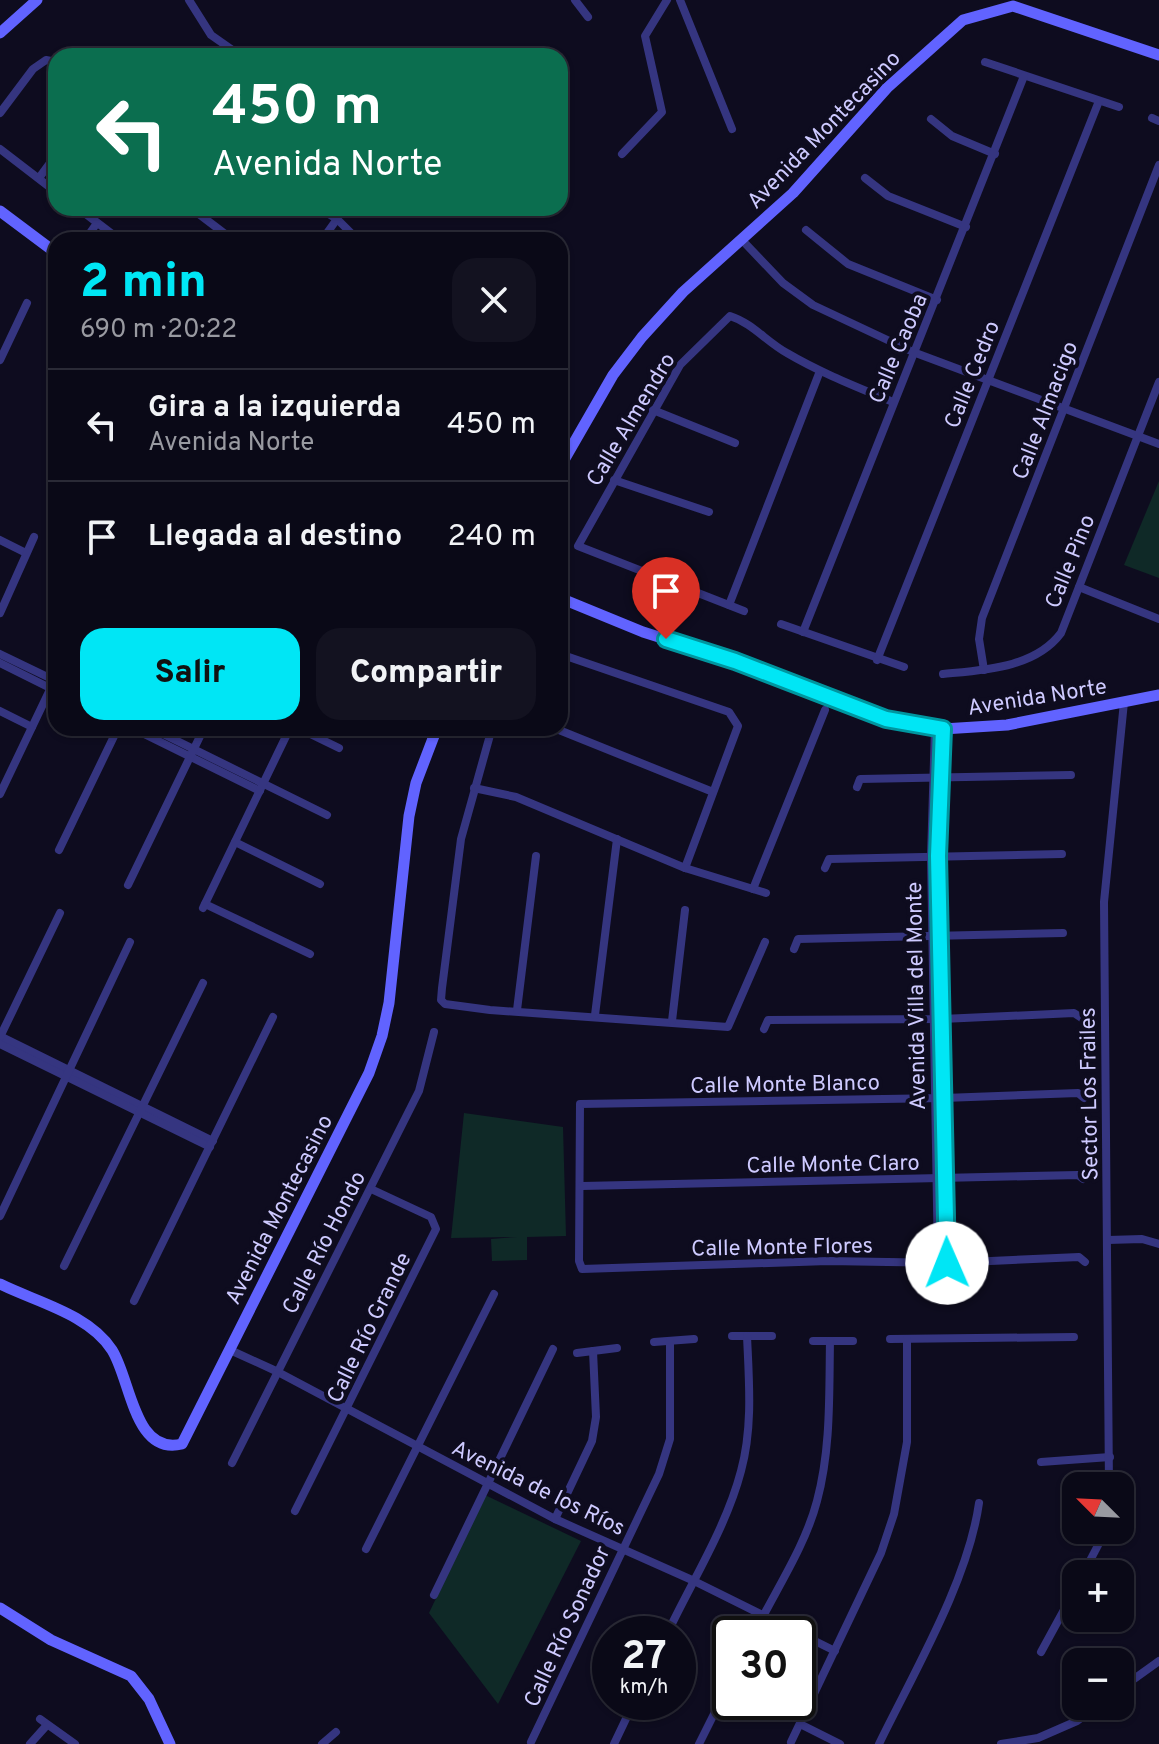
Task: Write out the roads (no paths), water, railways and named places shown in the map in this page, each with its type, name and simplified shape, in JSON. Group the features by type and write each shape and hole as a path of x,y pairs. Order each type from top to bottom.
{"street":[{"path":"189,0 211,35 230,48"},
{"path":"575,0 588,17"},
{"path":"622,154 662,112 645,36 667,0"},
{"path":"680,0 732,129"},
{"path":"0,33 33,1"},
{"name":"Avenida Montecasino","path":"568,453 613,375 683,292 793,193 887,88 963,20 1013,6 1159,55"},
{"path":"0,113 37,65 48,60"},
{"path":"985,62 1119,107"},
{"name":"Calle Caoba","path":"803,632 1024,76"},
{"name":"Calle Cedro","path":"877,660 1099,101"},
{"path":"931,119 952,136 995,154"},
{"path":"0,149 48,185"},
{"name":"Calle Almacigo","path":"984,670 979,639 982,618 1159,165"},
{"path":"39,178 48,166"},
{"path":"865,178 888,196 966,227"},
{"path":"0,211 48,247"},
{"path":"88,216 109,232"},
{"path":"202,216 222,232"},
{"path":"332,216 350,232"},
{"path":"328,232 337,219"},
{"path":"91,232 97,223"},
{"path":"806,230 848,264 937,300"},
{"path":"741,239 783,283 813,305 913,352 1159,444"},
{"path":"0,360 27,303"},
{"name":"Calle Almendro","path":"729,605 578,546 680,365 730,316 744,320 783,351 820,371 893,402"},
{"path":"744,611 729,605 820,371"},
{"name":"Calle Pino","path":"943,674 984,670 1037,656 1050,647 1061,633 1159,382"},
{"path":"653,410 735,443"},
{"path":"614,480 709,512"},
{"path":"0,613 34,537"},
{"path":"0,540 26,553"},
{"path":"1079,587 1159,619"},
{"name":"Avenida Norte","path":"568,601 643,632 735,661 875,715 939,728 1007,725 1159,695"},
{"path":"781,624 904,667"},
{"path":"0,654 48,680"},
{"path":"568,657 734,715 738,726 685,868"},
{"path":"0,663 48,681"},
{"path":"1,790 48,697"},
{"name":"Sector Los Frailes","path":"1109,1472 1104,902 1124,702"},
{"path":"753,889 825,710"},
{"path":"0,711 32,727"},
{"name":"Avenida Villa del Monte","path":"939,728 934,856 943,1263"},
{"path":"568,734 713,792"},
{"path":"59,850 114,736"},
{"path":"151,736 327,815"},
{"path":"164,736 192,753"},
{"path":"128,885 200,736"},
{"path":"286,736 204,906 310,954"},
{"path":"314,736 339,748"},
{"name":"Avenida Montecasino","path":"0,1284 78,1320 96,1332 116,1356 145,1429 155,1443 170,1447 182,1444 369,1073 389,1003 409,816 416,783 434,736"},
{"path":"490,736 461,839 441,1000 451,1006 728,1027 765,942"},
{"path":"857,787 860,779 1071,775"},
{"path":"474,788 537,805 685,868 766,893"},
{"path":"595,1015 617,839"},
{"path":"235,842 320,884"},
{"path":"825,868 829,859 1062,854"},
{"path":"517,1010 536,856"},
{"path":"672,1021 685,910"},
{"path":"60,913 0,1037 211,1144"},
{"path":"794,949 798,939 1063,933"},
{"path":"0,1216 130,942"},
{"path":"64,1266 203,983"},
{"path":"764,1029 768,1020 938,1019 1074,1013 1083,1019"},
{"path":"134,1301 273,1017"},
{"name":"Calle Río Hondo","path":"232,1463 419,1091 434,1032"},
{"path":"0,1044 69,1074"},
{"name":"Calle Monte Blanco","path":"582,1186 580,1104 1078,1093 1084,1098"},
{"name":"Calle Monte Claro","path":"582,1186 1078,1175 1083,1179"},
{"name":"Calle Monte Flores","path":"582,1186 579,1261 582,1269 828,1261 943,1263 1079,1257 1085,1262"},
{"name":"Calle Río Grande","path":"295,1511 436,1229 431,1217 371,1189"},
{"path":"1108,1240 1142,1239 1159,1244"},
{"path":"366,1549 494,1294"},
{"path":"732,1336 772,1336"},
{"path":"675,1616 721,1523 742,1470 749,1400 747,1336"},
{"path":"890,1339 1074,1337"},
{"path":"654,1342 694,1339"},
{"path":"791,1742 881,1553 894,1514 907,1442 907,1339"},
{"name":"Calle Río Sonador","path":"531,1742 659,1474 670,1439 670,1341"},
{"path":"813,1341 853,1341"},
{"path":"763,1615 802,1540 817,1502 830,1424 830,1341"},
{"path":"577,1353 617,1348"},
{"path":"434,1595 553,1349"},
{"name":"Avenida de los Ríos","path":"230,1350 276,1371 555,1519 692,1580 835,1651"},
{"path":"555,1519 592,1441 596,1417 593,1351"},
{"path":"1041,1462 1110,1457"},
{"path":"879,1744 954,1587 979,1503"},
{"path":"0,1608 51,1640 131,1676 149,1699 170,1744"},
{"path":"1041,1652 1062,1614"},
{"path":"1134,1679 1159,1661"},
{"path":"699,1744 712,1718"},
{"path":"614,1744 625,1720"},
{"path":"1001,1744 1038,1738 1078,1720"},
{"path":"30,1744 44,1722 75,1744"},
{"path":"800,1724 840,1744"},
{"path":"322,1744 336,1732"}]}
